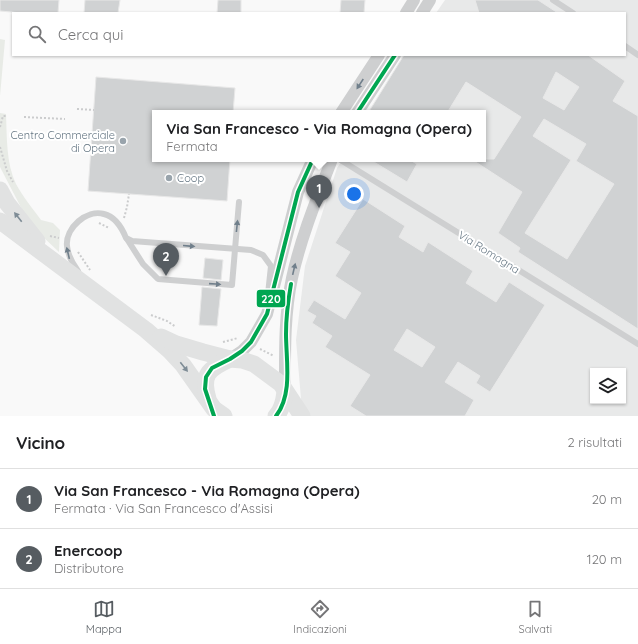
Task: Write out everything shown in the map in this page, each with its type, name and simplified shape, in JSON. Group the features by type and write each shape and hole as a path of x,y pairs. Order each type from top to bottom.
{"main road":[{"path":"7,186 7,203 51,259"},
{"path":"0,221 51,259 89,278 169,350 182,365 214,410 224,416"},
{"path":"146,330 176,344 254,364 281,384 302,416"},
{"path":"214,416 205,389 206,377 212,368 230,359"},
{"path":"276,416 284,403 285,392"}],"street":[{"path":"407,12 414,0"},
{"path":"423,12 430,0"},
{"path":"344,110 378,56"},
{"path":"359,110 393,56"},
{"path":"230,359 249,344 260,329 267,314 298,192 312,162"},
{"path":"285,392 285,340 292,279 300,245 331,162"}],"lane":[{"path":"553,0 571,12"},
{"path":"626,47 638,55"},
{"name":"Via Romagna","path":"344,162 638,344"},
{"path":"89,278 70,260 66,245 69,233 77,222 90,214 103,213 118,223 143,264 158,279 232,285 239,202"},
{"path":"126,238 132,241 251,250 263,255 271,266 268,284 267,314"}],"path":[{"path":"77,109 94,110"},
{"path":"0,127 3,116 6,116"},
{"path":"24,116 65,119"},
{"path":"0,147 7,171 7,186"},
{"path":"94,223 104,225 111,230 126,215 128,194"},
{"path":"46,233 49,236 75,241 77,250 89,278"},
{"path":"146,311 152,316 167,321 178,328"},
{"path":"218,342 240,338 285,362"}],"shaded area":[{"path":"445,0 638,0 638,416 296,416 301,399 296,340 305,266 337,168 341,162 486,162 486,110 373,110 406,56 626,56 626,12 437,12"},
{"path":"0,39 5,40 0,96"},
{"path":"0,113 6,114 10,167 16,184 41,220 53,223 60,230 59,252 27,219 0,167"}],"building":[{"path":"0,0 59,0 58,12 0,11"},
{"path":"85,0 120,0 118,12 84,12"},
{"path":"218,0 241,0 241,12 217,12"},
{"path":"341,0 365,0 364,12 340,12"},
{"path":"475,0 538,0 556,12 479,12"},
{"path":"403,56 589,56 625,81 613,101 638,116 638,329 518,252 520,248 498,233 522,192 476,162 486,162 486,159 494,159 521,117 466,82 449,110 370,110","holes":["556,72 579,87 564,110 543,98","544,119 586,144 576,161 614,184 567,259 525,233 571,160 533,136"]},
{"name":"Centro Commerciale di Opera","path":"96,77 235,88 233,110 152,110 152,162 230,162 227,201 88,191"},
{"path":"374,162 413,162 417,164 407,182"},
{"path":"363,199 405,226 399,237 423,252 428,242 473,271 466,283 496,302 509,282 545,305 490,392 476,383 480,376 458,362 445,382 474,400 465,416 366,416 350,406 370,375 325,347 332,336 312,323 316,316 307,311 314,300 345,319 361,293 335,276 350,252 335,243","holes":["407,329 435,347 422,367 394,350"]},
{"path":"205,258 223,260 221,280 203,278"},
{"path":"202,287 221,289 217,326 199,325"}],"transit line":[{"name":"220","path":"359,110 394,56"},
{"name":"220","path":"214,416 205,389 206,377 212,368 230,359 242,351 251,342 267,314 298,192 312,162"},
{"name":"220","path":"276,416 285,398 287,387 286,328 291,284"}],"place":[{"name":"Centro Commerciale di Opera","path":"123,141"},
{"name":"Coop","path":"169,178"},
{"name":"Via San Francesco - Via Romagna (Opera)","path":"319,208"},
{"name":"Enercoop","path":"166,276"}]}
